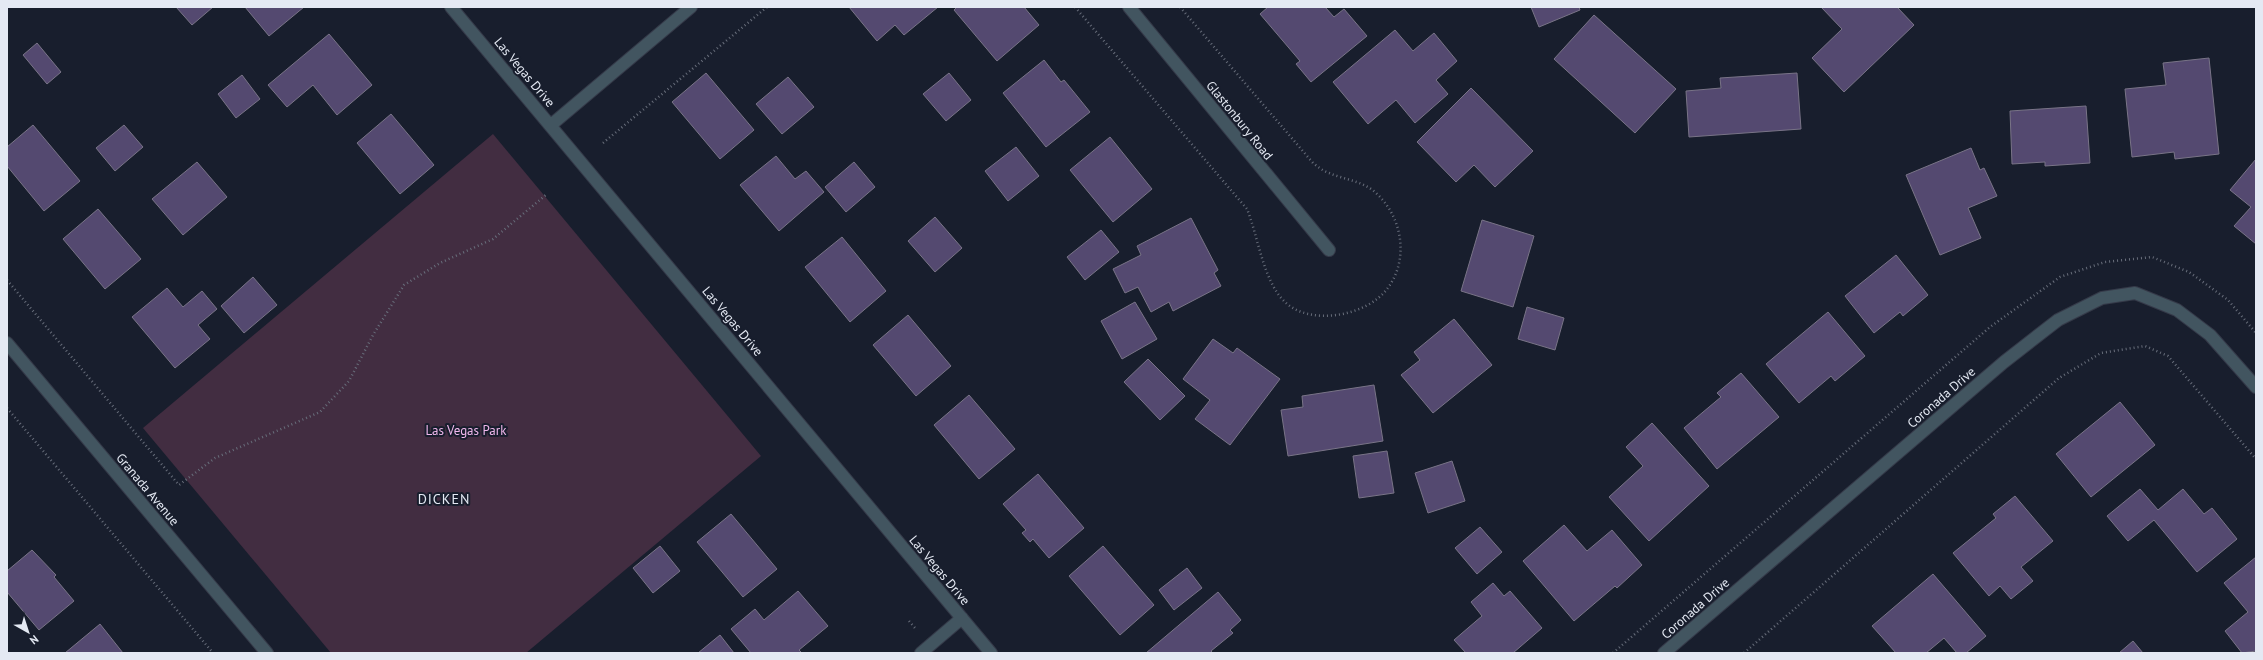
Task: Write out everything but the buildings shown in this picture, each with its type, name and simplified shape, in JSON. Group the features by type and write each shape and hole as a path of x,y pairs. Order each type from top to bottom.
{"street":[{"name":"Las Vegas Drive","path":"451,7 991,653"},
{"path":"551,125 691,7"},
{"name":"Glastonbury Road","path":"1129,7 1329,250"},
{"name":"Coronada Drive","path":"1664,653 2004,362 2058,320 2102,298 2135,293 2176,310 2210,335 2256,387"},
{"name":"Granada Avenue","path":"7,344 267,653"},
{"path":"921,653 962,618"}],"path":[{"path":"603,143 768,7"},
{"path":"7,280 179,485 214,458 320,412 349,381 372,335 404,285 440,263 493,238 547,194"},
{"path":"1744,653 2059,378 2101,353 2145,346 2168,356 2256,459"},
{"path":"7,408 213,653"}],"green space":[{"name":"Las Vegas Park","path":"493,134 761,456 526,653 331,653 143,428"}],"district":[{"name":"DICKEN","path":"444,499"}]}
